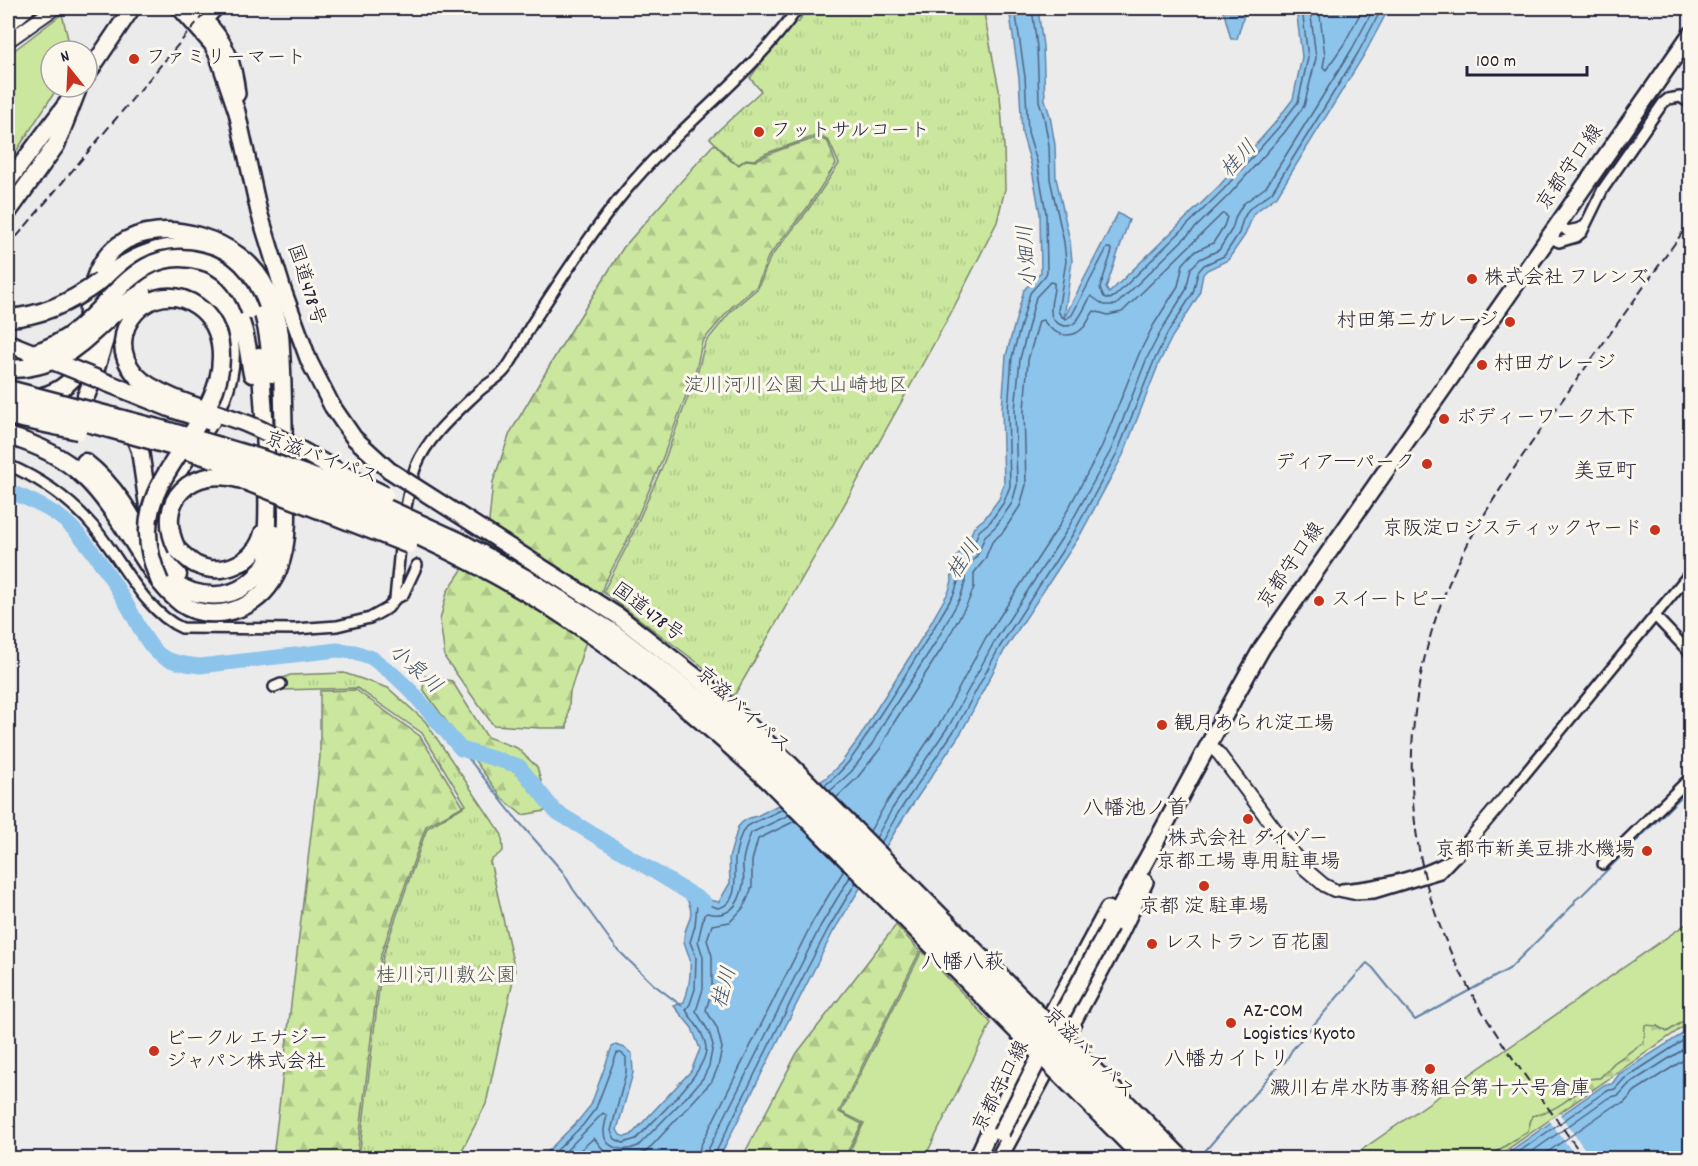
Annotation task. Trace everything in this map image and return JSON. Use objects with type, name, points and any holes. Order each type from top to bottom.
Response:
[{"type":"highway","points":[[8,23],[26,8]]},
{"type":"highway","points":[[8,212],[56,145],[74,99]]},
{"type":"highway","points":[[8,402],[51,394],[73,379],[84,359],[88,307],[97,273],[107,257],[121,244],[151,232],[184,231],[221,243],[244,259],[257,273],[268,291],[280,334],[285,538],[279,568],[265,592],[243,607],[224,612],[204,613],[186,606],[175,599],[160,582],[112,510],[86,477],[55,454],[8,436]]},
{"type":"highway","points":[[8,318],[23,317],[53,309],[80,295],[125,264],[147,253],[172,247],[200,249],[221,257],[243,274],[255,292],[265,440],[268,508],[261,539],[256,549],[249,557],[230,568],[219,570],[196,565],[169,552],[151,526],[140,450],[132,429],[125,419],[109,407],[73,402],[8,402]]},
{"type":"highway","points":[[10,356],[42,350],[68,337],[137,272],[158,261],[194,259],[206,262],[224,272],[242,291],[256,311],[271,364],[283,434]]},
{"type":"highway","points":[[13,426],[48,424],[68,417],[74,412],[86,396],[111,325],[125,298],[141,284],[160,275],[181,273],[192,274],[213,283],[222,290],[240,319],[265,440]]},
{"type":"highway","points":[[8,310],[23,311],[52,305],[100,281]]},
{"type":"highway","points":[[10,356],[36,366],[59,357],[80,345],[135,297],[154,288],[179,286],[202,295],[213,303],[225,321],[231,349],[229,380],[217,409],[170,482],[162,499],[157,525],[169,552]]},
{"type":"highway","points":[[160,582],[150,552],[148,528],[152,505],[165,475],[199,423],[204,413],[210,403],[220,372],[221,353],[213,324],[193,303],[175,297],[166,297],[147,303],[132,315],[124,333],[123,343],[128,363],[140,380],[163,393],[200,407],[210,410],[240,421],[249,425],[346,476]]},
{"type":"highway","points":[[10,356],[264,441],[346,476],[423,513],[499,555],[580,607],[614,633]]},
{"type":"highway","points":[[13,426],[63,448],[104,478],[123,501],[165,575],[186,590],[201,594],[223,595],[236,591],[253,580],[268,561],[273,547],[277,525],[277,499],[275,410],[271,364]]},
{"type":"highway","points":[[8,402],[192,447]]},
{"type":"highway","name":"京滋バイパス","points":[[192,447],[373,517],[452,554],[553,609],[643,672],[688,707],[780,793],[1143,1158]]},
{"type":"highway","name":"京滋バイパス","points":[[192,447],[294,470],[336,485],[423,523],[514,571],[614,633],[697,697],[781,775],[1162,1158]]},
{"type":"highway","points":[[169,552],[170,517],[173,504],[180,493],[190,483],[204,477],[231,476],[446,560],[553,609]]},
{"type":"main road","points":[[99,57],[132,8]]},
{"type":"main road","name":"国道478号","points":[[180,8],[212,44],[237,112],[259,212],[283,290],[309,361],[332,406],[354,438],[389,470],[618,616],[705,684],[790,764],[1182,1158]]},
{"type":"main road","name":"国道478号","points":[[190,8],[219,36],[229,54],[235,71],[237,112]]},
{"type":"main road","name":"京都守口線","points":[[989,1158],[1054,1029],[1178,802],[1206,746],[1262,648],[1558,233],[1690,35]]},
{"type":"main road","points":[[8,182],[70,99]]},
{"type":"main road","points":[[999,1158],[1003,1128],[1092,933],[1191,761],[1206,746]]},
{"type":"main road","points":[[976,1158],[1003,1128],[1115,944],[1194,786],[1203,765],[1206,746]]},
{"type":"street","points":[[8,41],[55,8]]},
{"type":"street","points":[[206,22],[219,8]]},
{"type":"street","points":[[395,599],[399,549],[409,494],[416,466],[429,443],[479,391],[505,372],[534,321],[572,264],[627,189],[655,157],[775,39],[798,8]]},
{"type":"street","points":[[1558,233],[1577,230],[1585,225],[1603,189],[1663,103],[1668,99],[1680,97],[1690,103]]},
{"type":"street","points":[[8,465],[28,474],[63,496],[92,525],[148,602],[172,624],[182,628],[284,629],[337,626],[370,618],[388,608],[395,599],[404,595],[417,565]]},
{"type":"street","points":[[1206,746],[1219,754],[1304,868],[1324,885],[1334,890],[1353,894],[1374,893],[1440,873],[1510,792],[1690,573]]},
{"type":"street","points":[[1655,616],[1690,653]]},
{"type":"street","points":[[1603,864],[1690,778]]},
{"type":"street","points":[[1092,933],[1115,944]]},
{"type":"green space","name":"淀川河川公園 大山崎地区","points":[[806,8],[983,8],[1000,95],[1005,189],[997,222],[952,311],[734,696],[702,666],[603,592],[628,544],[662,467],[699,367],[705,343],[732,310],[758,288],[770,258],[808,210],[839,164],[829,141],[818,135],[754,160],[746,159],[739,164],[732,161],[710,138],[761,91],[750,78],[790,23],[799,22]]},
{"type":"green space","points":[[62,14],[68,39],[39,39],[39,99],[50,99],[8,164],[8,55]]},
{"type":"green space","points":[[818,137],[828,142],[836,164],[807,208],[768,257],[757,286],[730,309],[702,342],[697,366],[660,465],[626,543],[604,584],[570,692],[567,728],[493,725],[445,658],[440,620],[447,592],[488,531],[493,482],[510,433],[623,248],[712,146],[715,144],[731,161],[739,165],[746,160],[755,161]]},
{"type":"green space","name":"桂川河川敷公園","points":[[344,673],[388,688],[425,721],[502,835],[503,851],[490,861],[515,971],[486,1104],[458,1158],[359,1158],[383,955],[427,828],[466,805],[422,733],[357,688],[281,690],[274,682],[290,675]]},
{"type":"green space","points":[[425,676],[452,681],[487,737],[517,748],[537,767],[545,795],[545,811],[522,815],[502,798],[423,689]]},
{"type":"green space","points":[[356,690],[420,736],[463,806],[426,826],[381,954],[357,1158],[273,1158],[320,757],[320,691]]},
{"type":"green space","points":[[1689,922],[1690,1017],[1667,1032],[1657,1026],[1644,1042],[1614,1063],[1600,1078],[1588,1079],[1563,1103],[1532,1116],[1528,1131],[1487,1158],[1350,1158]]},
{"type":"green space","points":[[896,925],[920,951],[839,1112],[862,1124],[844,1158],[742,1158],[797,1053]]},
{"type":"green space","points":[[922,951],[991,1023],[925,1157],[846,1158],[864,1123],[841,1112]]},
{"type":"green space","points":[[1690,1017],[1690,1022],[1495,1158],[1487,1158],[1528,1131],[1532,1116],[1563,1103],[1588,1079],[1600,1078],[1614,1063],[1644,1042],[1645,1025],[1657,1026],[1667,1032]]},
{"type":"water","name":"桂川","points":[[1009,8],[1038,9],[1043,46],[1045,100],[1055,145],[1056,178],[1070,241],[1072,261],[1064,318],[1118,213],[1129,220],[1106,288],[1109,293],[1219,186],[1293,99],[1302,57],[1296,8],[1389,8],[1364,55],[1277,196],[1254,213],[1245,235],[1228,260],[1203,274],[1199,295],[1172,337],[1159,363],[1123,455],[1079,537],[1004,651],[962,731],[904,817],[833,932],[719,1158],[541,1158],[591,1105],[612,1047],[616,1045],[625,1048],[632,1054],[633,1073],[617,1130],[625,1137],[631,1135],[691,1071],[700,1049],[692,1028],[674,1006],[684,1002],[690,976],[690,960],[684,935],[691,910],[685,896],[690,889],[709,900],[719,902],[730,883],[729,858],[738,827],[746,820],[813,787],[841,763],[860,737],[949,591],[952,581],[951,568],[959,553],[966,547],[974,527],[985,518],[999,499],[1004,484],[1002,409],[1006,356],[1024,290],[1041,272],[1040,214],[1031,164],[1022,133],[1019,78]]},
{"type":"water","points":[[1220,8],[1246,8],[1237,39],[1231,39],[1224,13]]},
{"type":"water","points":[[1690,1029],[1690,1158],[1500,1158],[1604,1085],[1612,1084],[1619,1074]]},
{"type":"pier","points":[[1559,1113],[1591,1158],[1577,1158],[1549,1120]]},
{"type":"waterway","name":"小泉川","points":[[8,491],[51,511],[77,533],[105,569],[150,644],[164,658],[200,666],[337,650],[355,652],[372,658],[411,691],[461,749],[519,766],[555,811],[704,902]]},
{"type":"waterway","points":[[461,749],[513,815],[563,872],[616,948],[653,984],[682,1006]]},
{"type":"waterway","points":[[1199,1158],[1280,1064],[1285,1062],[1292,1050],[1367,963],[1415,1020],[1509,969],[1574,904],[1575,900],[1690,788]]},
{"type":"railway","points":[[8,247],[209,8]]},
{"type":"railway","points":[[1584,1158],[1480,1007],[1451,953],[1433,906],[1420,857],[1413,807],[1412,756],[1416,706],[1425,656],[1439,608],[1471,537],[1529,447],[1690,222]]},
{"type":"place","name":"ファミリーマート","points":[[134,59]]},
{"type":"place","name":"フットサルコート","points":[[759,132]]},
{"type":"place","name":"株式会社 フレンズ","points":[[1472,279]]},
{"type":"place","name":"村田第二ガレージ","points":[[1510,322]]},
{"type":"place","name":"村田ガレージ","points":[[1482,365]]},
{"type":"place","name":"ボディーワーク木下","points":[[1444,419]]},
{"type":"place","name":"ディア―パーク","points":[[1427,464]]},
{"type":"place","name":"京阪淀ロジスティックヤード","points":[[1655,530]]},
{"type":"place","name":"スイートピー","points":[[1319,601]]},
{"type":"place","name":"観月あられ淀工場","points":[[1162,725]]},
{"type":"place","name":"株式会社 ダイゾー 京都工場 専用駐車場","points":[[1248,819]]},
{"type":"place","name":"京都市新美豆排水機場","points":[[1647,851]]},
{"type":"place","name":"京都 淀 駐車場","points":[[1204,886]]},
{"type":"place","name":"レストラン 百花園","points":[[1152,944]]},
{"type":"place","name":"AZ-COM Logistics Kyoto","points":[[1231,1023]]},
{"type":"place","name":"ビークル エナジー ジャパン株式会社","points":[[154,1051]]},
{"type":"place","name":"澱川右岸水防事務組合第十六号倉庫","points":[[1430,1069]]},
{"type":"district","name":"美豆町","points":[[1605,473]]},
{"type":"district","name":"八幡池ノ首","points":[[1135,810]]},
{"type":"district","name":"八幡八萩","points":[[963,964]]},
{"type":"district","name":"八幡カイトリ","points":[[1227,1061]]},
{"type":"water label","name":"小畑川","points":[[1029,256]]}]
